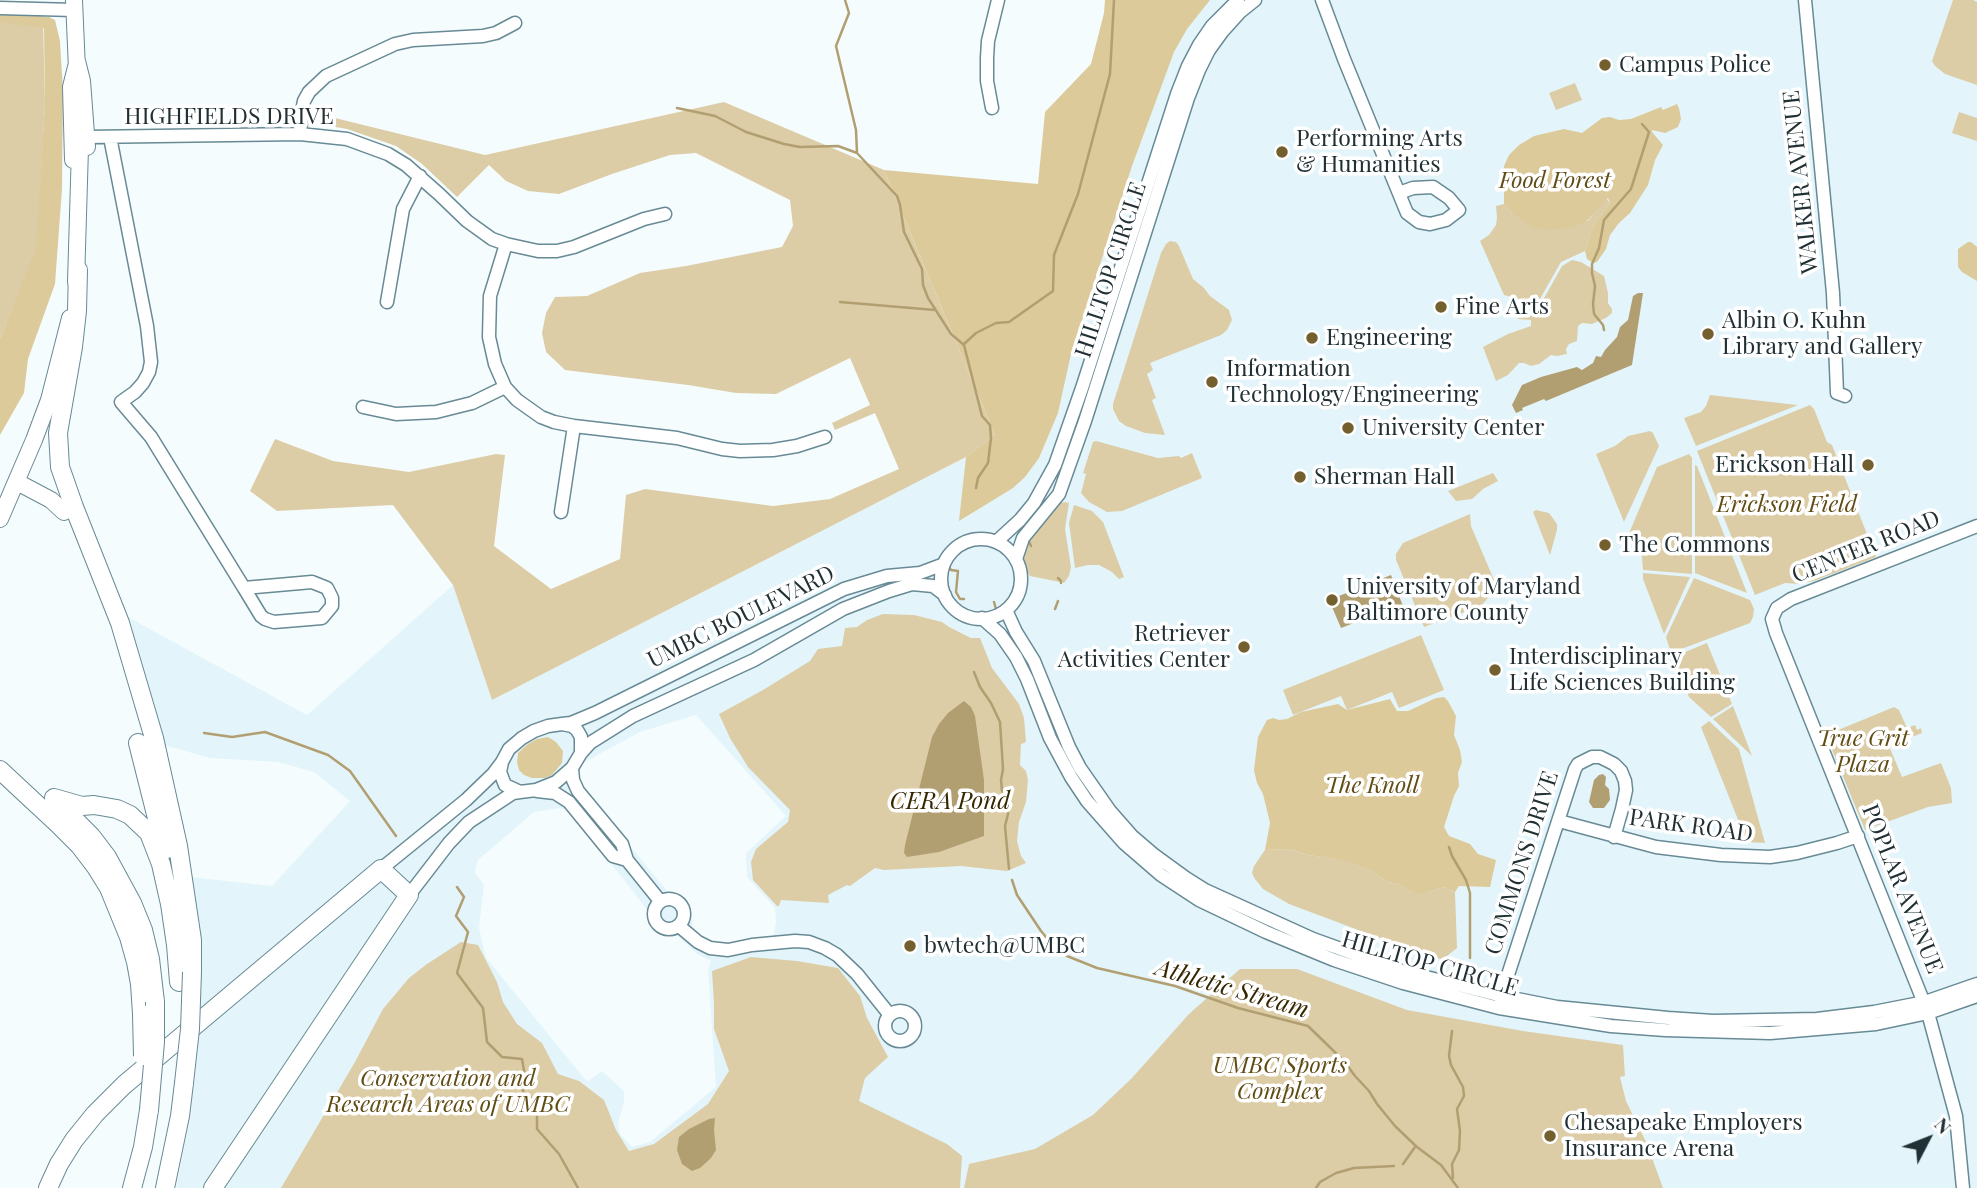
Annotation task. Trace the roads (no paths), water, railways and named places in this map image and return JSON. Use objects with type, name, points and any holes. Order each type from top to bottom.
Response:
[{"type":"highway","points":[[78,270],[73,347],[60,416],[60,467],[120,623],[167,790],[192,940],[186,977]]},
{"type":"highway","points":[[64,512],[97,566]]},
{"type":"highway","points":[[138,743],[177,901],[184,943],[190,1029],[180,1116],[165,1188]]},
{"type":"highway","points":[[0,770],[80,846],[110,888],[136,962],[148,1008]]},
{"type":"highway","points":[[0,785],[13,791],[58,824]]},
{"type":"highway","points":[[132,1188],[143,1147],[143,1047],[150,959],[132,902],[107,857],[91,836],[54,798],[82,806],[117,809],[130,815],[149,834],[161,864],[176,945],[186,977]]},
{"type":"highway","points":[[48,1188],[58,1164],[74,1140],[124,1085],[381,869],[409,895],[213,1188]]},
{"type":"highway","points":[[124,1188],[144,1114]]},
{"type":"main road","points":[[0,519],[34,440],[54,381],[78,270],[85,253],[87,137],[82,81],[77,61],[74,5]]},
{"type":"main road","points":[[77,61],[71,87],[74,258],[78,270]]},
{"type":"main road","points":[[17,482],[51,500],[64,512]]},
{"type":"street","points":[[992,108],[986,58],[998,0]]},
{"type":"street","name":"HILLTOP CIRCLE","points":[[996,542],[1034,503],[1055,465],[1181,85],[1199,45],[1212,26],[1238,0]]},
{"type":"street","name":"HILLTOP CIRCLE","points":[[1016,559],[1023,538],[1059,494],[1199,71],[1222,32],[1255,0]]},
{"type":"street","points":[[1322,0],[1399,193]]},
{"type":"street","name":"WALKER AVENUE","points":[[1805,0],[1834,305],[1837,393],[1845,396]]},
{"type":"street","points":[[0,8],[74,5]]},
{"type":"street","points":[[300,134],[304,101],[309,92],[326,76],[395,44],[413,40],[484,36],[515,23]]},
{"type":"street","name":"HIGHFIELDS DRIVE","points":[[87,137],[300,134],[347,139],[388,154],[420,176],[479,231],[506,244],[538,251],[557,250],[592,240],[644,219],[665,214]]},
{"type":"street","points":[[110,137],[147,326],[151,362],[143,383],[121,402],[150,437],[261,616],[274,622],[322,618],[332,606],[332,598],[327,588],[319,583],[244,588]]},
{"type":"street","points":[[387,302],[403,209],[420,176]]},
{"type":"street","points":[[506,244],[490,296],[489,337],[495,364],[505,387],[541,417],[573,426],[677,438],[722,449],[774,450],[825,437]]},
{"type":"street","points":[[363,407],[396,414],[436,412],[472,403],[505,387]]},
{"type":"street","points":[[561,512],[573,426]]},
{"type":"street","name":"CENTER ROAD","points":[[1774,613],[1791,599],[1977,526]]},
{"type":"street","points":[[983,539],[996,542],[1016,559],[1021,583],[1016,598],[1006,610],[995,616],[972,617],[960,612],[949,602],[942,583],[944,564],[949,554],[958,546],[983,539]]},
{"type":"street","name":"UMBC BOULEVARD","points":[[562,724],[595,713],[844,589],[887,576],[920,573],[944,564]]},
{"type":"street","name":"UMBC BOULEVARD","points":[[581,752],[590,743],[633,716],[754,660],[861,601],[912,584],[933,586],[945,595]]},
{"type":"street","name":"HILLTOP CIRCLE","points":[[1006,610],[1034,661],[1080,768],[1110,811],[1153,854],[1205,890],[1313,939],[1501,1002]]},
{"type":"street","name":"POPLAR AVENUE","points":[[1774,613],[1772,619],[1776,633],[1926,1007],[1956,1116],[1963,1188]]},
{"type":"street","name":"HILLTOP CIRCLE","points":[[982,618],[1000,634],[1016,657],[1027,678],[1049,738],[1071,777],[1124,843],[1179,888],[1229,915],[1310,950],[1403,983],[1501,1002],[1713,1021],[1817,1019],[1926,1007],[1977,996]]},
{"type":"street","points":[[381,869],[466,800],[493,774],[509,750],[522,738],[548,726],[562,724],[577,730],[581,737],[581,752],[572,768],[556,782],[536,790],[513,793],[469,822],[449,843],[409,895]]},
{"type":"street","name":"COMMONS DRIVE","points":[[1501,1002],[1575,769],[1583,760],[1592,757],[1607,759],[1621,771],[1625,781],[1624,800],[1614,837]]},
{"type":"street","points":[[502,762],[502,781],[520,792]]},
{"type":"street","points":[[572,768],[578,791],[622,844],[627,860],[660,901]]},
{"type":"street","points":[[536,790],[555,793],[569,802],[612,856],[627,860]]},
{"type":"street","name":"PARK ROAD","points":[[1559,821],[1656,847],[1770,857],[1810,850],[1858,836]]},
{"type":"street","points":[[670,899],[679,903],[684,912],[682,922],[678,926],[664,929],[656,923],[653,914],[660,901],[670,899]]},
{"type":"street","points":[[678,926],[698,943],[710,948],[729,950],[795,941],[809,942],[825,948],[857,974],[890,1014]]},
{"type":"street","name":"HILLTOP CIRCLE","points":[[1926,1007],[1977,984]]},
{"type":"water","points":[[1643,293],[1632,365],[1546,401],[1544,399],[1522,408],[1523,410],[1516,413],[1512,405],[1522,385],[1577,367],[1582,370],[1593,363],[1596,356],[1601,357],[1617,337],[1620,327],[1628,320],[1633,296]]},
{"type":"water","points":[[1391,575],[1403,606],[1341,628],[1329,600]]},
{"type":"water","name":"CERA Pond","points":[[964,701],[975,716],[984,780],[984,836],[939,852],[907,857],[904,853],[905,845],[932,737],[948,713]]},
{"type":"water","points":[[1603,774],[1606,777],[1605,785],[1609,789],[1610,800],[1604,808],[1593,808],[1589,802],[1594,780]]},
{"type":"water","points":[[715,1118],[716,1150],[700,1168],[692,1171],[682,1164],[677,1150],[679,1137],[689,1129]]},
{"type":"waterway","points":[[845,0],[849,13],[836,46],[856,130],[857,153],[897,196],[904,232],[922,269],[923,285],[928,298],[951,334],[964,345],[982,416],[990,425],[988,463],[978,478],[976,488]]},
{"type":"waterway","points":[[964,344],[976,333],[996,323],[1009,322],[1053,291],[1054,255],[1078,194],[1110,74],[1114,0]]},
{"type":"waterway","points":[[677,108],[715,116],[746,132],[784,144],[800,147],[838,146],[857,153]]},
{"type":"waterway","points":[[1604,330],[1594,314],[1595,286],[1592,264],[1599,248],[1604,220],[1631,189],[1649,132],[1642,124]]},
{"type":"waterway","points":[[840,302],[935,310]]},
{"type":"waterway","points":[[1028,539],[1031,546]]},
{"type":"waterway","points":[[949,567],[958,571],[956,592],[960,599],[964,599]]},
{"type":"waterway","points":[[1058,578],[1061,583]]},
{"type":"waterway","points":[[1055,609],[1058,601]]},
{"type":"waterway","points":[[994,602],[996,609]]},
{"type":"waterway","points":[[974,672],[1000,722],[1003,769],[1001,780],[1007,802],[1005,826],[1009,869]]},
{"type":"waterway","points":[[204,733],[232,737],[265,732],[328,755],[350,771],[396,836]]},
{"type":"waterway","points":[[1449,847],[1470,893],[1470,958]]},
{"type":"waterway","name":"Athletic Stream","points":[[1012,880],[1017,895],[1041,931],[1055,948],[1067,956],[1097,968],[1175,986],[1238,1008],[1308,1026],[1344,1061],[1395,1126],[1441,1165],[1458,1188]]},
{"type":"waterway","points":[[457,887],[464,897],[456,916],[468,932],[457,973],[483,1008],[487,1042],[502,1057],[522,1059],[525,1076],[523,1092],[537,1102],[537,1129],[559,1154],[578,1188]]},
{"type":"waterway","points":[[1452,1031],[1449,1056],[1463,1087],[1464,1096],[1457,1109],[1459,1150],[1452,1164],[1453,1178]]},
{"type":"waterway","points":[[1403,1164],[1415,1147]]},
{"type":"waterway","points":[[1316,1188],[1320,1182],[1336,1173],[1354,1168],[1394,1166]]},
{"type":"place","name":"Campus Police","points":[[1605,65]]},
{"type":"place","name":"Performing Arts & Humanities","points":[[1282,152]]},
{"type":"place","name":"Fine Arts","points":[[1441,307]]},
{"type":"place","name":"Albin O. Kuhn Library and Gallery","points":[[1708,334]]},
{"type":"place","name":"Engineering","points":[[1312,338]]},
{"type":"place","name":"Information Technology/Engineering","points":[[1212,382]]},
{"type":"place","name":"University Center","points":[[1348,428]]},
{"type":"place","name":"Erickson Hall","points":[[1868,465]]},
{"type":"place","name":"Sherman Hall","points":[[1300,477]]},
{"type":"place","name":"The Commons","points":[[1605,545]]},
{"type":"place","name":"University of Maryland Baltimore County","points":[[1332,600]]},
{"type":"place","name":"Retriever Activities Center","points":[[1244,647]]},
{"type":"place","name":"Interdisciplinary Life Sciences Building","points":[[1495,670]]},
{"type":"place","name":"bwtech@UMBC","points":[[910,946]]},
{"type":"place","name":"Chesapeake Employers Insurance Arena","points":[[1550,1136]]},
{"type":"park label","name":"Food Forest","points":[[1555,181]]},
{"type":"park label","name":"Erickson Field","points":[[1787,505]]},
{"type":"park label","name":"True Grit Plaza","points":[[1863,752]]},
{"type":"park label","name":"The Knoll","points":[[1372,786]]},
{"type":"park label","name":"UMBC Sports Complex","points":[[1280,1079]]},
{"type":"park label","name":"Conservation and Research Areas of UMBC","points":[[448,1092]]}]
